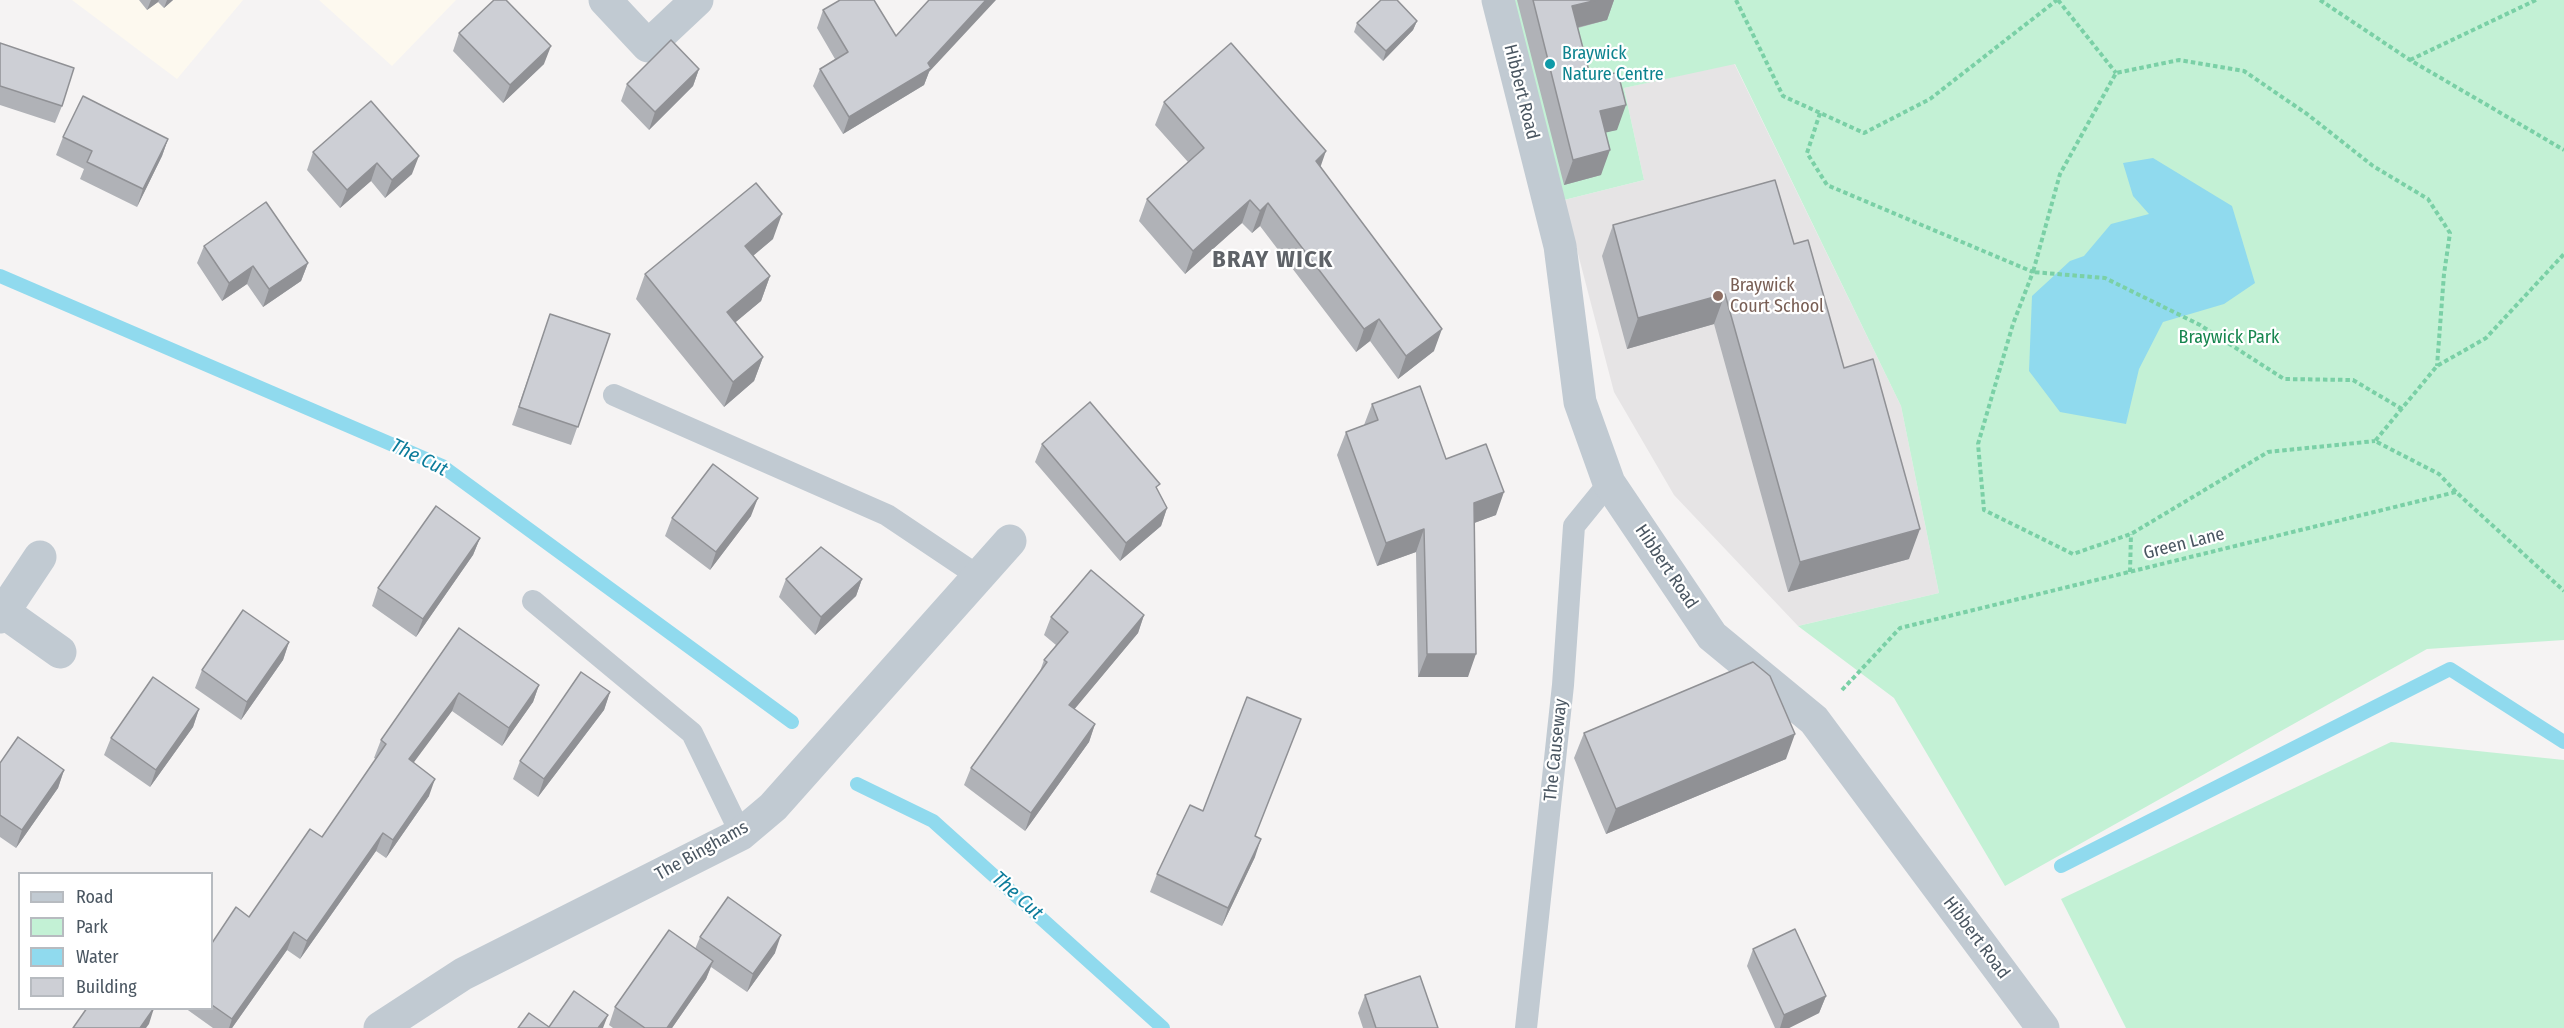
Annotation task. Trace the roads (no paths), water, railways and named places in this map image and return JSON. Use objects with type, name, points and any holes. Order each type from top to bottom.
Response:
[{"type":"street","points":[[605,0],[648,46],[696,0]]},
{"type":"street","name":"Hibbert Road","points":[[1498,0],[1560,246],[1580,402],[1609,483],[1712,636],[1814,720],[2043,1028]]},
{"type":"street","name":"The Binghams","points":[[380,1028],[463,974],[741,834],[773,807],[1010,541]]},
{"type":"street","points":[[40,557],[3,615],[60,652]]},
{"type":"lane","points":[[614,394],[887,515],[978,576]]},
{"type":"lane","name":"The Causeway","points":[[1526,1028],[1563,685],[1574,526],[1609,483]]},
{"type":"lane","points":[[533,601],[692,733],[741,834]]},
{"type":"water","points":[[2153,158],[2232,206],[2255,283],[2224,304],[2163,322],[2139,369],[2126,424],[2060,412],[2029,371],[2032,296],[2070,261],[2084,256],[2111,224],[2149,214],[2133,196],[2123,163]]},
{"type":"waterway","name":"The Cut","points":[[0,276],[442,466],[792,722]]},
{"type":"waterway","points":[[2061,866],[2450,669],[2564,742]]},
{"type":"waterway","name":"The Cut","points":[[857,784],[933,821],[1163,1028]]},
{"type":"place","name":"Braywick Nature Centre","points":[[1550,64]]},
{"type":"place","name":"Braywick Court School","points":[[1718,296]]},
{"type":"district","name":"BRAY WICK","points":[[1273,260]]},
{"type":"park label","name":"Braywick Park","points":[[2229,338]]}]
